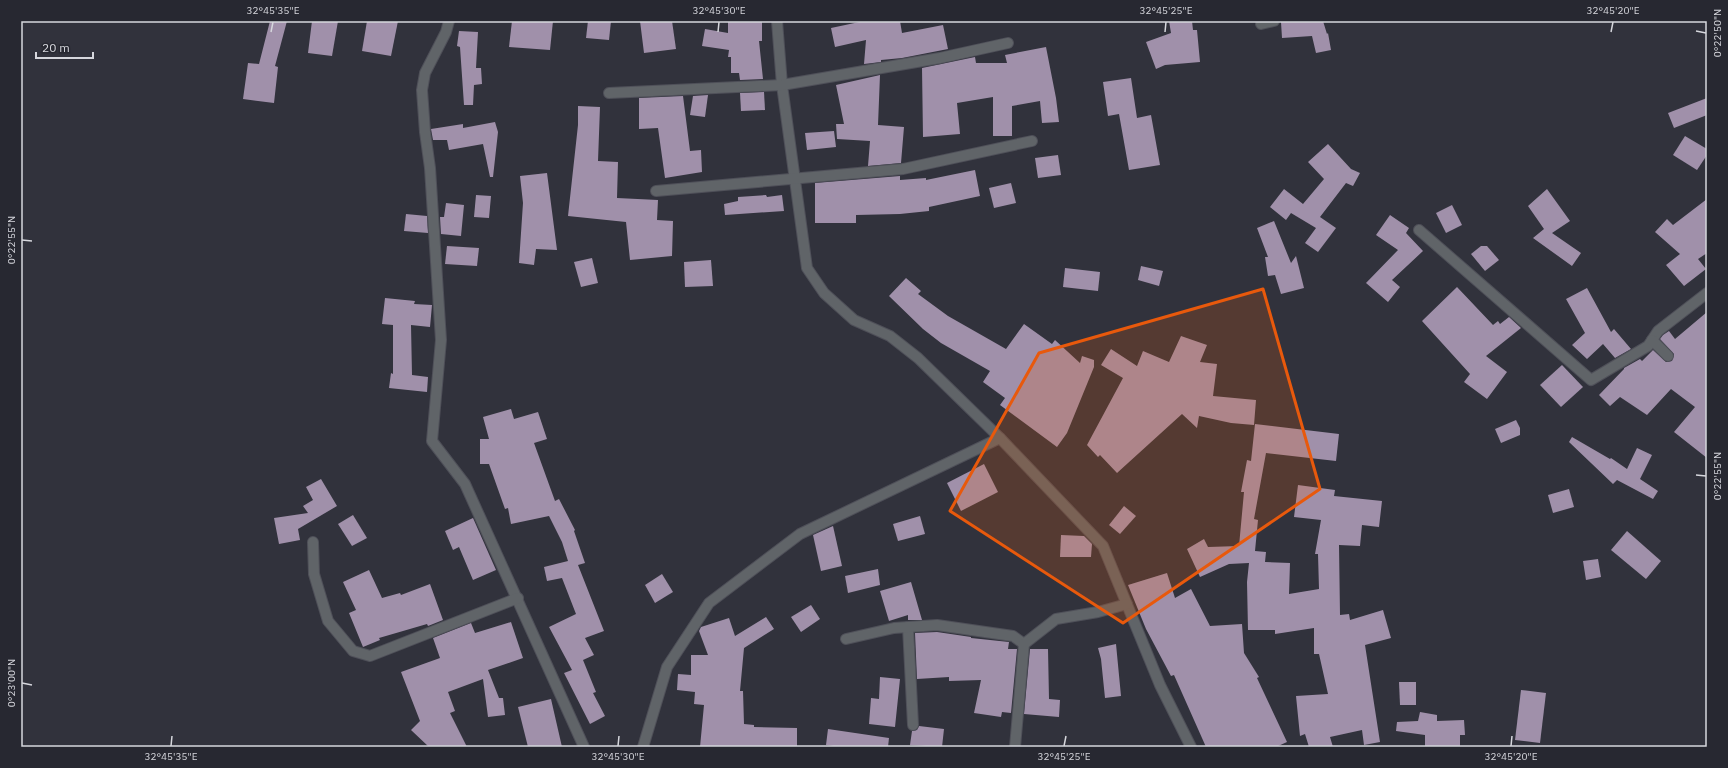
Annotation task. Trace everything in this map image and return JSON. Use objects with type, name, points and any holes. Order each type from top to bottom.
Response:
[{"type":"street","points":[[449,21],[446,32],[425,73],[422,90],[425,132],[430,168],[441,340],[432,441],[465,484],[518,598],[584,747]]},
{"type":"street","points":[[777,21],[782,85],[807,268],[824,293],[854,320],[890,336],[918,358],[1000,438],[1103,546],[1160,685],[1191,747]]},
{"type":"street","points":[[1261,24],[1274,21]]},
{"type":"street","points":[[609,93],[782,85],[940,58],[1008,43]]},
{"type":"street","points":[[656,191],[903,169],[1032,141]]},
{"type":"street","points":[[1419,230],[1591,380],[1648,346],[1658,331],[1707,293]]},
{"type":"street","points":[[1652,340],[1668,356]]},
{"type":"street","points":[[643,747],[667,667],[709,603],[800,534],[1000,438]]},
{"type":"street","points":[[313,542],[314,574],[328,621],[353,651],[370,656],[518,598]]},
{"type":"street","points":[[1015,747],[1024,644],[1056,619],[1098,612],[1127,604]]},
{"type":"street","points":[[846,639],[894,628],[936,625],[1013,636],[1024,644]]},
{"type":"street","points":[[908,627],[913,725]]},
{"type":"highlighted area","points":[[1263,289],[1320,489],[1123,623],[950,511],[1039,353]]},
{"type":"building","points":[[270,21],[287,21],[275,66],[278,67],[274,103],[243,99],[248,63],[259,64]]},
{"type":"building","points":[[312,21],[338,21],[332,56],[308,53]]},
{"type":"building","points":[[367,21],[398,21],[391,56],[362,51]]},
{"type":"building","points":[[512,21],[553,21],[550,50],[509,47]]},
{"type":"building","points":[[588,21],[611,21],[609,40],[586,38]]},
{"type":"building","points":[[640,21],[672,21],[676,49],[644,53]]},
{"type":"building","points":[[728,21],[762,21],[762,41],[759,41],[763,79],[740,80],[739,73],[731,73],[731,57],[728,57],[729,50],[702,46],[705,29],[728,33]]},
{"type":"building","points":[[864,21],[900,21],[902,33],[943,25],[948,49],[864,64],[866,40],[835,47],[831,28]]},
{"type":"building","points":[[1169,21],[1192,21],[1193,30],[1197,30],[1200,62],[1165,65],[1156,69],[1146,42],[1171,33]]},
{"type":"building","points":[[1323,21],[1327,34],[1328,33],[1331,50],[1316,53],[1312,36],[1282,38],[1281,22]]},
{"type":"building","points":[[459,31],[478,32],[476,68],[481,68],[482,84],[474,85],[473,105],[464,105],[460,47],[457,46]]},
{"type":"building","points":[[1046,47],[1059,122],[1042,123],[1040,101],[1012,106],[1012,136],[993,136],[993,97],[957,103],[960,134],[923,137],[922,68],[975,57],[976,63],[1007,63],[1005,55]]},
{"type":"building","points":[[880,75],[878,125],[904,127],[901,163],[868,166],[870,141],[837,139],[836,124],[844,124],[836,85]]},
{"type":"building","points":[[1131,78],[1137,118],[1151,115],[1160,165],[1129,170],[1119,114],[1108,116],[1103,82]]},
{"type":"building","points":[[764,92],[765,110],[741,111],[740,93]]},
{"type":"building","points":[[708,95],[705,117],[690,115],[693,96]]},
{"type":"building","points":[[683,96],[690,151],[701,150],[702,172],[665,178],[658,128],[639,129],[639,98]]},
{"type":"building","points":[[1707,98],[1707,115],[1674,128],[1668,113]]},
{"type":"building","points":[[578,106],[600,107],[598,161],[618,162],[617,198],[658,200],[657,220],[673,221],[672,256],[630,260],[626,222],[568,216],[578,125]]},
{"type":"building","points":[[495,122],[498,132],[493,177],[490,177],[483,144],[449,150],[447,140],[433,140],[431,129],[463,124],[463,128]]},
{"type":"building","points":[[834,131],[836,147],[807,150],[805,133]]},
{"type":"building","points":[[1685,136],[1707,149],[1707,155],[1697,170],[1673,155]]},
{"type":"building","points":[[1328,144],[1351,169],[1360,173],[1353,186],[1346,183],[1320,217],[1336,228],[1318,252],[1305,243],[1316,228],[1291,213],[1286,220],[1270,207],[1284,189],[1303,204],[1324,179],[1308,162]]},
{"type":"building","points":[[1058,155],[1061,175],[1038,178],[1035,158]]},
{"type":"building","points":[[975,170],[980,196],[929,207],[929,211],[900,214],[856,215],[856,223],[815,223],[815,183],[900,176],[900,180],[926,178],[926,180]]},
{"type":"building","points":[[547,173],[557,250],[536,249],[534,265],[519,263],[523,203],[520,176]]},
{"type":"building","points":[[1011,183],[1016,203],[994,208],[989,188]]},
{"type":"building","points":[[1547,189],[1570,221],[1552,233],[1581,253],[1572,266],[1533,238],[1544,229],[1528,206]]},
{"type":"building","points":[[476,195],[491,196],[489,218],[474,217]]},
{"type":"building","points":[[766,195],[767,197],[782,195],[784,211],[725,215],[724,204],[738,201],[738,197]]},
{"type":"building","points":[[1707,199],[1707,253],[1698,259],[1706,269],[1684,286],[1666,265],[1680,254],[1655,232],[1667,219],[1673,225]]},
{"type":"building","points":[[446,203],[464,205],[461,236],[441,234],[440,217],[444,217]]},
{"type":"building","points":[[1452,205],[1462,225],[1446,233],[1436,213]]},
{"type":"building","points":[[406,214],[427,216],[428,233],[404,231]]},
{"type":"building","points":[[1390,215],[1409,228],[1406,233],[1423,251],[1392,280],[1400,287],[1388,302],[1366,283],[1398,250],[1376,235]]},
{"type":"building","points":[[1274,221],[1291,263],[1296,256],[1304,288],[1281,294],[1275,275],[1268,276],[1265,257],[1268,257],[1257,228]]},
{"type":"building","points":[[447,246],[479,248],[477,266],[445,264]]},
{"type":"building","points":[[1481,246],[1487,246],[1499,260],[1485,271],[1471,254]]},
{"type":"building","points":[[592,258],[598,283],[581,287],[574,262]]},
{"type":"building","points":[[711,260],[713,286],[685,287],[684,262]]},
{"type":"building","points":[[1141,266],[1163,271],[1159,286],[1138,280]]},
{"type":"building","points":[[1065,268],[1100,272],[1098,291],[1063,287]]},
{"type":"building","points":[[906,278],[921,291],[918,294],[948,316],[1006,349],[1024,324],[1052,344],[1055,340],[1080,363],[1082,356],[1094,360],[1094,367],[1067,433],[1057,447],[1000,405],[1005,398],[983,382],[990,371],[941,343],[923,329],[889,296]]},
{"type":"building","points":[[1457,287],[1493,325],[1498,321],[1500,324],[1509,317],[1521,328],[1486,356],[1507,372],[1487,399],[1464,382],[1470,374],[1422,321]]},
{"type":"building","points":[[1587,288],[1611,332],[1614,329],[1631,349],[1615,358],[1603,344],[1587,359],[1572,345],[1585,333],[1566,299]]},
{"type":"building","points":[[385,298],[415,301],[414,304],[432,305],[430,327],[411,325],[412,375],[428,377],[427,392],[389,388],[391,373],[393,374],[393,325],[382,324]]},
{"type":"building","points":[[1707,312],[1707,458],[1674,432],[1695,407],[1671,389],[1647,415],[1620,397],[1610,406],[1599,395],[1624,368],[1640,359],[1642,361],[1653,350],[1666,362],[1672,361],[1674,354],[1660,339],[1669,331],[1675,339]]},
{"type":"building","points":[[1181,336],[1207,345],[1200,362],[1217,364],[1213,396],[1256,400],[1254,425],[1231,423],[1199,416],[1197,428],[1182,414],[1117,473],[1100,455],[1098,457],[1087,445],[1123,378],[1101,365],[1111,349],[1137,366],[1143,351],[1169,362]]},
{"type":"building","points":[[1562,365],[1583,387],[1561,407],[1540,385]]},
{"type":"building","points":[[511,409],[514,419],[538,412],[547,439],[534,443],[555,501],[559,499],[575,530],[574,531],[585,563],[578,565],[604,631],[585,638],[594,655],[583,660],[596,692],[593,693],[605,716],[590,724],[564,673],[572,670],[549,627],[576,614],[562,578],[547,581],[544,567],[568,561],[562,542],[549,516],[511,524],[508,508],[505,509],[489,464],[480,464],[480,439],[489,439],[483,417]]},
{"type":"building","points":[[1516,420],[1520,428],[1520,435],[1501,443],[1495,429]]},
{"type":"building","points":[[1255,424],[1339,434],[1336,461],[1266,453],[1254,519],[1258,520],[1255,551],[1266,552],[1265,562],[1290,563],[1289,594],[1319,589],[1318,554],[1315,554],[1321,520],[1294,517],[1298,485],[1335,490],[1334,496],[1382,501],[1379,527],[1362,525],[1360,546],[1339,545],[1340,615],[1349,614],[1350,620],[1383,610],[1391,638],[1365,645],[1380,742],[1364,745],[1362,730],[1330,737],[1333,747],[1309,747],[1305,734],[1300,736],[1296,696],[1328,694],[1319,654],[1314,654],[1314,628],[1275,634],[1275,630],[1248,630],[1247,582],[1249,563],[1229,564],[1200,577],[1187,549],[1204,539],[1208,547],[1239,546],[1244,492],[1241,492],[1247,460],[1251,461]]},
{"type":"building","points":[[1572,437],[1610,459],[1611,458],[1627,469],[1637,448],[1652,455],[1640,479],[1658,491],[1653,499],[1617,480],[1613,484],[1569,442]]},
{"type":"building","points":[[984,464],[998,492],[961,511],[947,483]]},
{"type":"building","points":[[321,479],[337,506],[298,529],[300,540],[279,544],[274,518],[308,513],[303,506],[313,500],[306,487]]},
{"type":"building","points":[[1569,489],[1574,507],[1553,513],[1548,495]]},
{"type":"building","points":[[1124,506],[1136,516],[1120,534],[1109,525]]},
{"type":"building","points":[[353,515],[367,538],[352,546],[338,524]]},
{"type":"building","points":[[920,516],[925,534],[898,541],[893,524]]},
{"type":"building","points":[[473,518],[496,570],[473,580],[459,547],[453,550],[445,531]]},
{"type":"building","points":[[833,526],[842,566],[821,571],[813,535]]},
{"type":"building","points":[[1627,531],[1661,561],[1646,579],[1611,550]]},
{"type":"building","points":[[1061,535],[1084,536],[1092,544],[1091,557],[1060,557]]},
{"type":"building","points":[[1598,559],[1601,577],[1586,580],[1583,561]]},
{"type":"building","points":[[878,569],[880,585],[848,593],[845,576]]},
{"type":"building","points":[[369,570],[382,598],[400,593],[401,595],[430,584],[443,620],[428,626],[427,624],[379,638],[380,640],[363,647],[349,613],[356,610],[343,582]]},
{"type":"building","points":[[1167,573],[1175,598],[1191,589],[1210,626],[1242,624],[1244,653],[1259,677],[1257,678],[1287,742],[1276,747],[1206,747],[1174,675],[1171,676],[1146,629],[1128,585]]},
{"type":"building","points":[[662,574],[673,592],[655,603],[645,585]]},
{"type":"building","points":[[911,582],[922,620],[908,620],[908,615],[889,621],[880,591]]},
{"type":"building","points":[[811,605],[820,619],[801,632],[791,617]]},
{"type":"building","points":[[766,617],[774,629],[744,648],[740,691],[743,691],[744,724],[754,725],[754,727],[797,728],[797,747],[700,747],[704,705],[694,704],[695,692],[677,690],[678,674],[691,675],[691,655],[708,655],[699,631],[701,627],[729,618],[735,636]]},
{"type":"building","points":[[511,622],[523,658],[488,670],[499,698],[503,698],[505,715],[488,717],[483,679],[448,692],[455,711],[450,713],[467,747],[429,747],[411,730],[420,721],[401,672],[440,658],[433,638],[471,623],[475,633]]},
{"type":"building","points":[[937,632],[971,638],[1009,642],[1008,649],[1017,649],[1011,713],[1002,712],[1001,717],[974,713],[981,680],[949,681],[949,677],[917,679],[915,633]]},
{"type":"building","points":[[1116,644],[1121,696],[1105,698],[1101,659],[1098,648]]},
{"type":"building","points":[[1030,649],[1048,649],[1049,699],[1060,700],[1059,717],[1024,714]]},
{"type":"building","points":[[880,677],[900,679],[895,727],[869,724],[871,698],[879,699]]},
{"type":"building","points":[[1399,682],[1416,682],[1416,705],[1400,705]]},
{"type":"building","points":[[1521,690],[1546,693],[1540,743],[1515,740]]},
{"type":"building","points":[[551,699],[562,747],[528,747],[518,707]]},
{"type":"building","points":[[1420,712],[1437,715],[1437,721],[1464,720],[1465,735],[1460,735],[1460,747],[1425,747],[1425,735],[1396,731],[1397,722],[1418,721]]},
{"type":"building","points":[[919,726],[944,729],[942,747],[910,745],[912,731],[917,730]]},
{"type":"building","points":[[828,729],[889,738],[888,747],[841,747],[826,745]]}]
